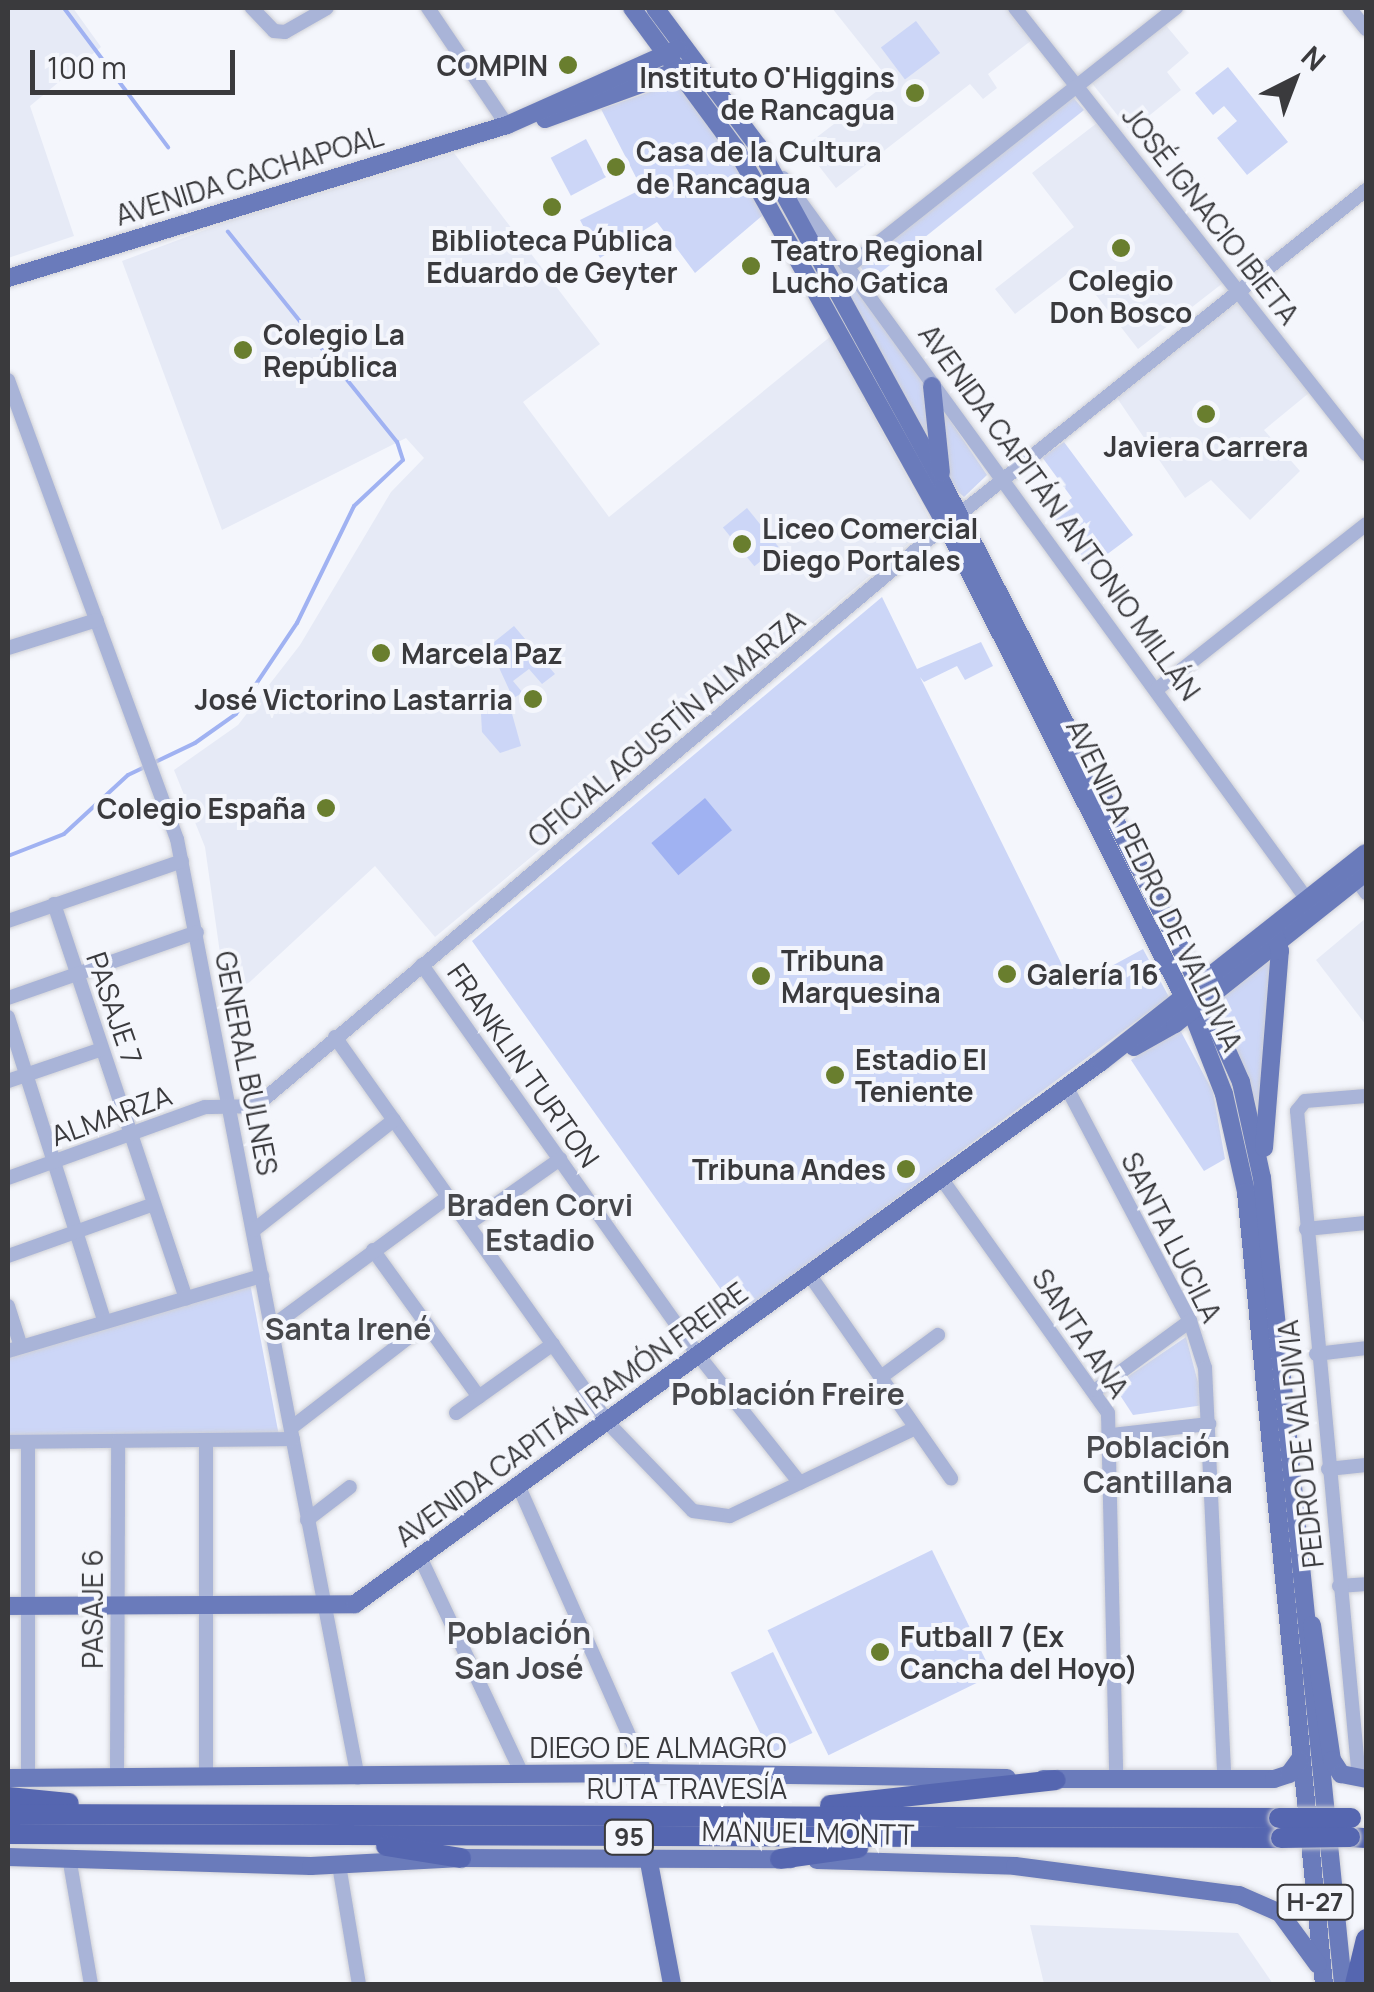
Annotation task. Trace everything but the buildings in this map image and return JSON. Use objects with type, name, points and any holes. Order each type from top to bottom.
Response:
[{"type":"highway","points":[[762,1815],[1056,1780]]},
{"type":"highway","points":[[8,1797],[130,1815]]},
{"type":"highway","name":"RUTA TRAVESÍA","points":[[8,1814],[762,1815],[1359,1828]]},
{"type":"highway","name":"RUTA TRAVESÍA","points":[[8,1834],[932,1838],[1280,1828]]},
{"type":"highway","points":[[325,1836],[461,1858]]},
{"type":"highway","points":[[780,1859],[932,1838]]},
{"type":"highway","points":[[1355,1984],[1366,1938]]},
{"type":"main road","points":[[632,8],[736,150],[952,520]]},
{"type":"main road","name":"AVENIDA CAPITÁN ANTONIO MILLÁN","points":[[655,8],[758,146],[942,484],[952,520]]},
{"type":"main road","name":"AVENIDA CACHAPOAL","points":[[673,62],[684,46]]},
{"type":"main road","name":"AVENIDA CACHAPOAL","points":[[8,278],[507,125],[519,128],[673,62],[698,63]]},
{"type":"main road","points":[[932,386],[942,484]]},
{"type":"main road","name":"AVENIDA PEDRO DE VALDIVIA","points":[[952,520],[1241,1082],[1262,1178],[1298,1574],[1315,1826]]},
{"type":"main road","name":"AVENIDA CAPITÁN RAMÓN FREIRE","points":[[8,1606],[326,1608],[355,1604],[1066,1086],[1195,998],[1312,906],[1366,853]]},
{"type":"main road","name":"AVENIDA CAPITÁN RAMÓN FREIRE","points":[[1312,906],[1363,882]]},
{"type":"main road","name":"AVENIDA PEDRO DE VALDIVIA","points":[[1262,1178],[1275,936]]},
{"type":"main road","name":"AVENIDA PEDRO DE VALDIVIA","points":[[1195,998],[1243,1167],[1299,1760],[1315,1826]]},
{"type":"main road","points":[[1298,1574],[1318,1651],[1329,1752],[1341,1774],[1363,1779]]},
{"type":"main road","name":"DIEGO DE ALMAGRO","points":[[8,1778],[646,1773],[1056,1780],[1280,1778],[1299,1760]]},
{"type":"main road","name":"H-27","points":[[1315,1826],[1330,1983]]},
{"type":"main road","name":"MANUEL MONTT","points":[[8,1857],[338,1866],[461,1858],[648,1857],[1014,1866],[1239,1894],[1290,1922],[1330,1983]]},
{"type":"main road","points":[[648,1857],[672,1984]]},
{"type":"street","points":[[252,8],[274,31],[294,30],[326,8]]},
{"type":"street","points":[[428,8],[507,125]]},
{"type":"street","name":"JOSÉ IGNACIO IBIETA","points":[[1015,8],[1366,454]]},
{"type":"street","points":[[849,266],[1176,8]]},
{"type":"street","points":[[1349,8],[1366,30]]},
{"type":"street","name":"AVENIDA CAPITÁN ANTONIO MILLÁN","points":[[758,146],[1312,906]]},
{"type":"street","name":"OFICIAL AGUSTÍN ALMARZA","points":[[232,1110],[256,1106],[952,520],[1366,190]]},
{"type":"street","name":"GENERAL BULNES","points":[[8,380],[152,763],[182,861],[358,1778]]},
{"type":"street","points":[[1156,690],[1366,524]]},
{"type":"street","points":[[8,648],[97,620]]},
{"type":"street","points":[[8,921],[182,861]]},
{"type":"street","name":"PASAJE 7","points":[[54,904],[186,1299]]},
{"type":"street","points":[[8,998],[197,932]]},
{"type":"street","name":"FRANKLIN TURTON","points":[[422,964],[699,1356],[800,1483]]},
{"type":"street","points":[[8,1017],[105,1322]]},
{"type":"street","points":[[335,1037],[608,1423],[684,1504],[708,1518],[738,1513],[915,1428]]},
{"type":"street","points":[[8,1081],[102,1049]]},
{"type":"street","name":"SANTA LUCILA","points":[[1066,1086],[1190,1321],[1205,1368],[1224,1777]]},
{"type":"street","name":"PEDRO DE VALDIVIA","points":[[1363,1779],[1359,1708],[1340,1586],[1316,1354],[1300,1104],[1366,1096]]},
{"type":"street","name":"ALMARZA","points":[[8,1178],[205,1107],[232,1110]]},
{"type":"street","points":[[254,1230],[394,1120]]},
{"type":"street","points":[[468,1224],[560,1160]]},
{"type":"street","name":"SANTA ANA","points":[[941,1178],[1096,1390],[1112,1434],[1116,1779]]},
{"type":"street","points":[[271,1327],[448,1196]]},
{"type":"street","points":[[8,1256],[154,1204]]},
{"type":"street","points":[[1306,1229],[1366,1223]]},
{"type":"street","points":[[373,1250],[479,1397]]},
{"type":"street","points":[[809,1274],[951,1478]]},
{"type":"street","points":[[8,1306],[14,1349],[262,1276]]},
{"type":"street","points":[[1096,1390],[1190,1321]]},
{"type":"street","points":[[8,1442],[206,1440],[292,1434],[426,1324]]},
{"type":"street","points":[[880,1377],[938,1335]]},
{"type":"street","points":[[456,1414],[553,1344]]},
{"type":"street","points":[[1316,1354],[1366,1348]]},
{"type":"street","points":[[1112,1434],[1208,1424]]},
{"type":"street","points":[[206,1440],[206,1778]]},
{"type":"street","name":"PASAJE 6","points":[[117,1778],[118,1441]]},
{"type":"street","points":[[28,1442],[28,1778]]},
{"type":"street","points":[[1328,1469],[1366,1465]]},
{"type":"street","points":[[307,1520],[350,1487]]},
{"type":"street","points":[[519,1487],[646,1773]]},
{"type":"street","points":[[420,1558],[522,1774]]},
{"type":"street","points":[[1340,1586],[1366,1584]]},
{"type":"street","points":[[70,1857],[91,1984]]},
{"type":"street","points":[[338,1866],[358,1984]]},
{"type":"shaded area","points":[[8,8],[73,8],[101,47],[30,106],[74,236],[8,258]]},
{"type":"shaded area","name":"Instituto O'Higgins de Rancagua","points":[[832,8],[1006,8],[1032,40],[988,74],[997,88],[983,99],[970,84],[836,188],[804,147],[890,81]]},
{"type":"shaded area","points":[[916,21],[940,53],[905,79],[881,47]]},
{"type":"shaded area","points":[[1164,23],[1189,53],[1167,72],[1181,90],[1130,131],[1091,82]]},
{"type":"shaded area","points":[[1228,67],[1288,142],[1247,175],[1217,138],[1237,121],[1224,106],[1213,115],[1195,93]]},
{"type":"shaded area","points":[[679,82],[729,149],[763,215],[695,273],[657,222],[600,258],[580,220],[642,189],[601,109]]},
{"type":"shaded area","points":[[1072,96],[1084,110],[870,281],[860,266],[865,259]]},
{"type":"shaded area","name":"Colegio Don Bosco","points":[[1097,123],[1223,283],[1138,349],[1075,268],[1015,314],[995,289],[1074,227],[1032,173]]},
{"type":"shaded area","points":[[586,139],[606,177],[571,196],[551,158]]},
{"type":"shaded area","points":[[454,153],[600,344],[523,402],[609,517],[831,336],[932,524],[435,937],[375,866],[227,1003],[205,847],[174,770],[238,725],[300,645],[391,492],[424,458],[406,438],[222,530],[122,261],[229,221]]},
{"type":"shaded area","points":[[808,223],[923,382],[930,446]]},
{"type":"shaded area","name":"Javiera Carrera","points":[[1237,298],[1309,393],[1264,430],[1300,471],[1250,520],[1211,480],[1185,498],[1117,398]]},
{"type":"shaded area","points":[[943,410],[987,475],[964,497],[947,482]]},
{"type":"shaded area","points":[[1064,442],[1133,535],[1090,567],[1051,514],[1072,498],[1042,457]]},
{"type":"shaded area","points":[[747,508],[778,547],[754,566],[723,528]]},
{"type":"shaded area","name":"Estadio El Teniente","points":[[882,597],[917,669],[981,642],[993,666],[965,680],[957,666],[924,682],[920,677],[1073,987],[1143,949],[1169,997],[739,1315],[472,941]]},
{"type":"shaded area","points":[[514,626],[555,674],[542,684],[529,669],[513,681],[523,693],[513,698],[489,646]]},
{"type":"shaded area","points":[[509,703],[521,746],[500,753],[482,732],[481,714]]},
{"type":"shaded area","points":[[1366,918],[1366,1025],[1316,960]]},
{"type":"shaded area","points":[[1274,956],[1259,1111],[1217,998]]},
{"type":"shaded area","points":[[1179,1028],[1213,1092],[1225,1159],[1204,1171],[1131,1060]]},
{"type":"shaded area","points":[[249,1278],[279,1436],[8,1437],[8,1343]]},
{"type":"shaded area","points":[[1186,1337],[1204,1405],[1133,1415],[1114,1386]]},
{"type":"shaded area","name":"Futball 7 (Ex Cancha del Hoyo)","points":[[932,1550],[993,1675],[828,1755],[768,1630]]},
{"type":"shaded area","points":[[773,1652],[812,1733],[770,1753],[731,1673]]},
{"type":"shaded area","points":[[1030,1925],[1238,1933],[1273,1984],[1044,1984]]},
{"type":"water","points":[[705,798],[732,830],[678,875],[651,843]]},
{"type":"waterway","points":[[64,8],[168,147]]},
{"type":"waterway","points":[[8,856],[64,834],[128,775],[195,743],[236,714],[297,623],[354,506],[403,460],[397,442],[228,232]]},
{"type":"place","name":"COMPIN","points":[[568,65]]},
{"type":"place","name":"Instituto O'Higgins de Rancagua","points":[[915,93]]},
{"type":"place","name":"Casa de la Cultura de Rancagua","points":[[616,167]]},
{"type":"place","name":"Biblioteca Pública Eduardo de Geyter","points":[[552,207]]},
{"type":"place","name":"Colegio Don Bosco","points":[[1121,248]]},
{"type":"place","name":"Teatro Regional Lucho Gatica","points":[[751,266]]},
{"type":"place","name":"Colegio La República","points":[[243,350]]},
{"type":"place","name":"Javiera Carrera","points":[[1206,414]]},
{"type":"place","name":"Liceo Comercial Diego Portales","points":[[742,544]]},
{"type":"place","name":"Marcela Paz","points":[[381,653]]},
{"type":"place","name":"José Victorino Lastarria","points":[[533,699]]},
{"type":"place","name":"Colegio España","points":[[326,808]]},
{"type":"place","name":"Galería 16","points":[[1007,974]]},
{"type":"place","name":"Tribuna Marquesina","points":[[761,976]]},
{"type":"place","name":"Estadio El Teniente","points":[[835,1075]]},
{"type":"place","name":"Tribuna Andes","points":[[906,1169]]},
{"type":"place","name":"Futball 7 (Ex Cancha del Hoyo)","points":[[880,1652]]},
{"type":"district","name":"Braden Corvi Estadio","points":[[540,1222]]},
{"type":"district","name":"Santa Irené","points":[[348,1329]]},
{"type":"district","name":"Población Freire","points":[[788,1394]]},
{"type":"district","name":"Población Cantillana","points":[[1158,1464]]},
{"type":"district","name":"Población San José","points":[[519,1650]]}]
